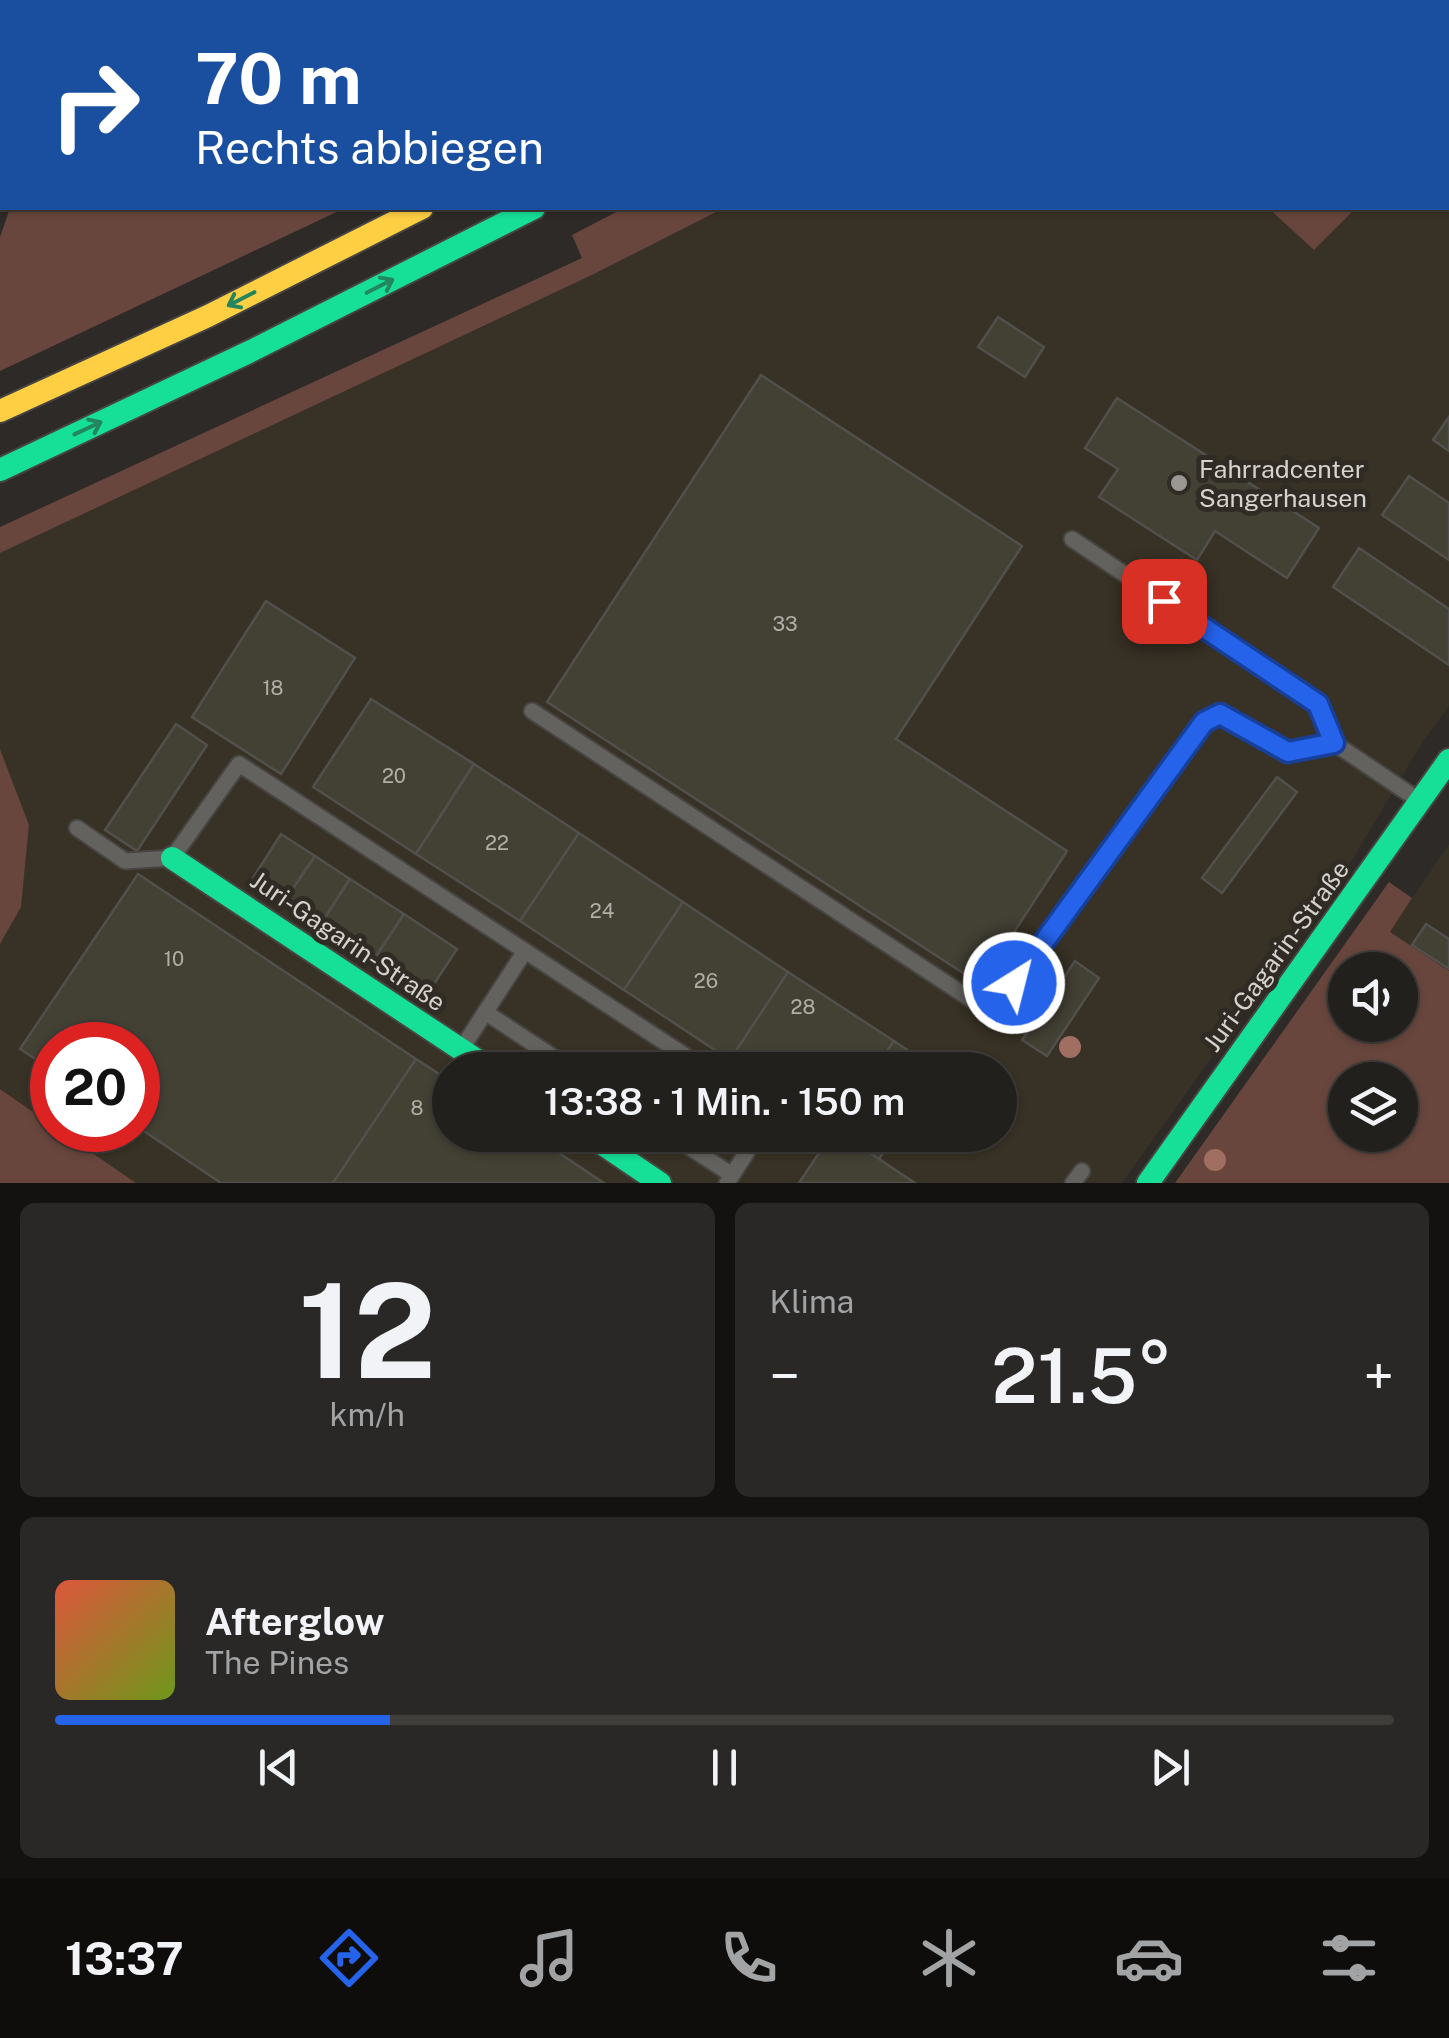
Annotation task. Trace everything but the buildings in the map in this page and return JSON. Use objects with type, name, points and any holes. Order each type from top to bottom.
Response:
[{"type":"main road","points":[[0,411],[208,316],[418,210]]},
{"type":"main road","points":[[0,470],[249,352],[530,210]]},
{"type":"main road","name":"Juri-Gagarin-Straße","points":[[1148,1183],[1449,760]]},
{"type":"main road","name":"Juri-Gagarin-Straße","points":[[172,858],[466,1052]]},
{"type":"main road","points":[[614,1152],[660,1183]]},
{"type":"lane","points":[[1072,539],[1318,704],[1334,743],[1420,801]]},
{"type":"lane","points":[[532,711],[978,1004],[992,1005],[1014,983],[1204,722],[1220,714],[1288,752],[1334,743]]},
{"type":"lane","points":[[76,828],[126,861],[172,858],[238,764],[679,1052]]},
{"type":"lane","points":[[462,1049],[525,951]]},
{"type":"lane","points":[[486,1012],[546,1052]]},
{"type":"lane","points":[[693,1152],[729,1179],[747,1152]]},
{"type":"shaded area","points":[[9,210],[341,210],[0,371],[0,237]]},
{"type":"shaded area","points":[[620,210],[720,210],[594,274],[0,553],[0,527],[582,258],[572,235]]},
{"type":"shaded area","points":[[720,210],[1270,210],[1314,250],[1354,210],[1449,210],[1449,706],[1424,740],[1348,867],[1122,1183],[136,1183],[91,1152],[160,1152],[160,1022],[30,1022],[30,1110],[0,1089],[0,944],[21,907],[29,825],[0,749],[0,553],[594,274]]},
{"type":"shaded area","points":[[1270,210],[1354,210],[1314,250]]},
{"type":"shaded area","points":[[0,749],[29,825],[21,907],[0,944]]},
{"type":"shaded area","points":[[1449,844],[1449,971],[1389,932]]},
{"type":"shaded area","points":[[1389,882],[1412,898],[1390,932],[1449,971],[1449,1183],[1175,1183],[1328,968],[1328,1042],[1418,1042],[1418,952],[1339,952]]},
{"type":"shaded area","points":[[0,1089],[30,1110],[30,1152],[91,1152],[136,1183],[0,1183]]},
{"type":"traffic: fast","points":[[0,470],[249,352],[530,210]]},
{"type":"traffic: fast","points":[[1148,1183],[1449,760]]},
{"type":"traffic: fast","points":[[172,858],[465,1052]]},
{"type":"traffic: fast","points":[[614,1152],[660,1183]]},
{"type":"traffic: slow","points":[[0,411],[208,316],[418,210]]},
{"type":"place","name":"Fahrradcenter Sangerhausen","points":[[1179,483]]},
{"type":"route","points":[[1014,983],[1204,722],[1220,714],[1288,752],[1334,743],[1318,704],[1164,601]]}]
